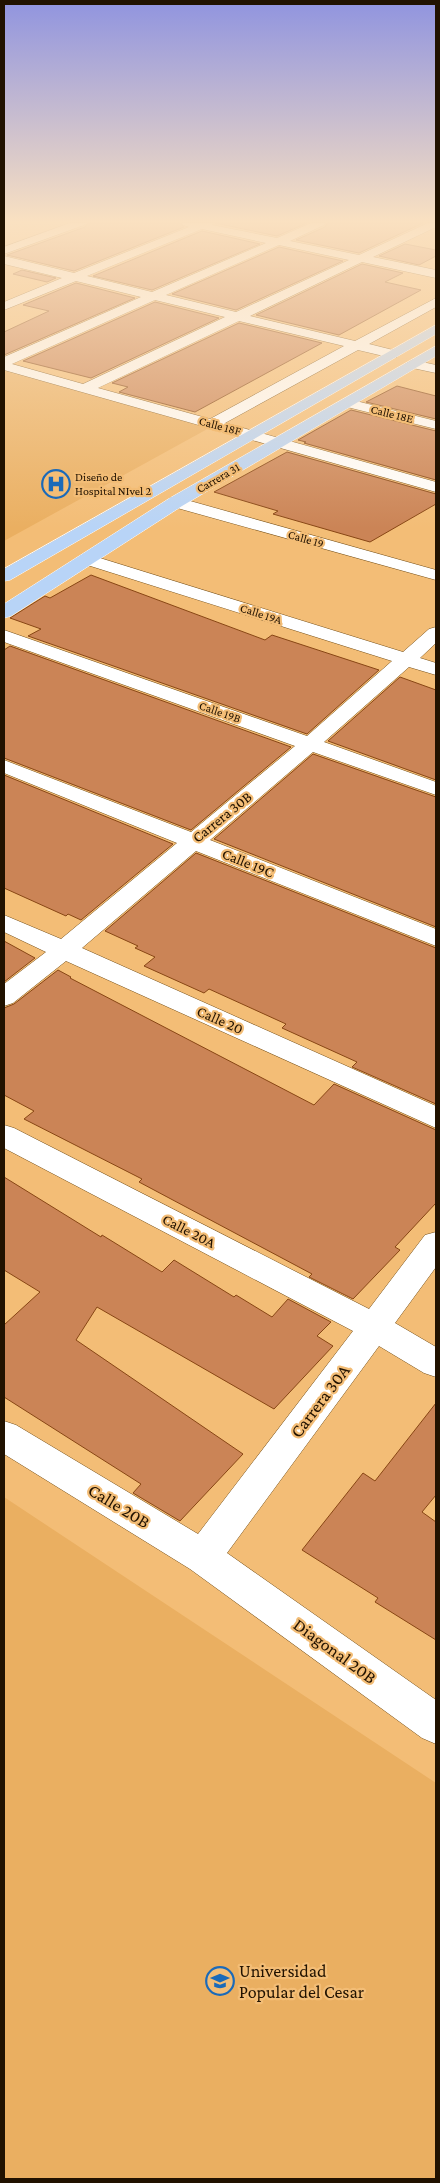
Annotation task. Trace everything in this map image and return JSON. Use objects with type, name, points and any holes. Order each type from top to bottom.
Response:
[{"type":"main road","name":"Carrera 31","points":[[4,576],[436,329]]},
{"type":"main road","name":"Carrera 31","points":[[4,612],[176,502],[436,350]]},
{"type":"street","points":[[4,362],[87,325]]},
{"type":"street","points":[[84,389],[218,325]]},
{"type":"street","points":[[271,325],[392,354]]},
{"type":"street","points":[[212,424],[394,325]]},
{"type":"street","points":[[413,364],[436,369]]},
{"type":"street","name":"Calle 18F","points":[[4,366],[436,486]]},
{"type":"street","name":"Calle 18E","points":[[348,403],[436,425]]},
{"type":"street","name":"Calle 19","points":[[176,502],[436,575]]},
{"type":"street","name":"Calle 19A","points":[[87,559],[436,669]]},
{"type":"street","name":"Carrera 30B","points":[[4,997],[64,950],[310,744],[436,633]]},
{"type":"street","name":"Calle 19B","points":[[4,636],[436,789]]},
{"type":"street","name":"Calle 19C","points":[[4,766],[436,938]]},
{"type":"street","name":"Calle 20","points":[[4,923],[436,1118]]},
{"type":"street","name":"Calle 20A","points":[[4,1136],[374,1327],[436,1363]]},
{"type":"street","name":"Carrera 30A","points":[[203,1557],[436,1244]]},
{"type":"street","name":"Calle 20B","points":[[4,1436],[203,1557],[234,1579]]},
{"type":"street","name":"Diagonal 20B","points":[[234,1579],[436,1724]]},
{"type":"shaded area","name":"Diseño de Hospital NIvel 2","points":[[4,371],[211,427],[4,541]]},
{"type":"shaded area","name":"Universidad Popular del Cesar","points":[[4,1497],[436,1783],[436,2179],[4,2179]]},
{"type":"building","points":[[19,325],[73,325],[4,355],[4,332]]},
{"type":"building","points":[[104,325],[204,325],[91,378],[23,361]]},
{"type":"building","points":[[235,325],[247,325],[322,343],[195,412],[119,392],[128,387],[112,383]]},
{"type":"building","points":[[297,325],[357,325],[339,335]]},
{"type":"building","points":[[397,386],[436,396],[436,419],[366,402]]},
{"type":"building","points":[[351,410],[436,431],[436,480],[298,440]]},
{"type":"building","points":[[287,452],[436,494],[436,504],[370,542],[273,514],[278,511],[214,492]]},
{"type":"building","points":[[91,575],[265,640],[272,635],[379,670],[307,734],[28,636],[41,629],[10,618],[45,596],[50,598]]},
{"type":"building","points":[[10,646],[291,747],[191,830],[4,758],[4,650]]},
{"type":"building","points":[[400,677],[436,690],[436,780],[328,741]]},
{"type":"building","points":[[313,754],[436,797],[436,927],[214,839]]},
{"type":"building","points":[[4,775],[173,844],[81,920],[68,914],[66,916],[4,888]]},
{"type":"building","points":[[196,853],[436,948],[436,1104],[352,1067],[357,1062],[282,1028],[286,1024],[209,989],[204,993],[144,966],[155,957],[135,948],[138,946],[105,931]]},
{"type":"building","points":[[4,941],[35,958],[4,982]]},
{"type":"building","points":[[58,970],[314,1105],[334,1084],[436,1130],[436,1203],[395,1247],[400,1250],[353,1299],[309,1277],[312,1274],[139,1182],[142,1179],[24,1119],[34,1111],[4,1095],[4,1008],[14,1004]]},
{"type":"building","points":[[4,1177],[162,1272],[174,1260],[234,1297],[236,1295],[272,1317],[288,1299],[331,1322],[317,1336],[333,1346],[274,1409],[97,1307],[76,1340],[243,1454],[180,1521],[133,1493],[141,1484],[4,1397],[4,1325],[40,1292],[4,1270]]},
{"type":"building","points":[[436,1403],[436,1495],[422,1512],[436,1522],[436,1640],[375,1602],[378,1598],[302,1550],[363,1473],[375,1481]]},
{"type":"place","name":"Diseño de Hospital NIvel 2","points":[[56,484]]},
{"type":"place","name":"Universidad Popular del Cesar","points":[[220,1981]]}]
